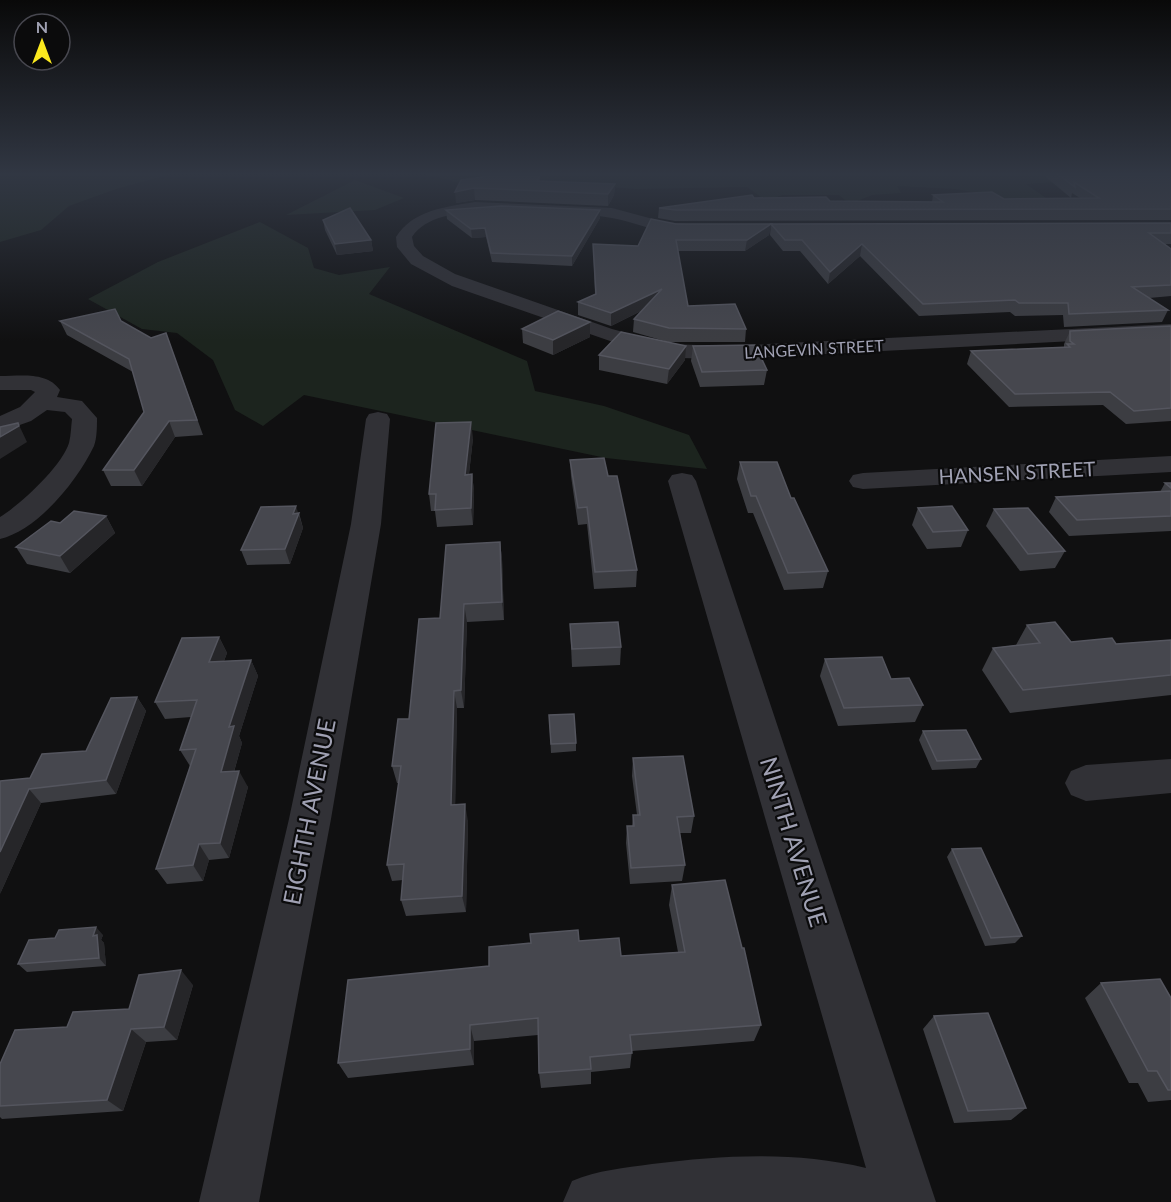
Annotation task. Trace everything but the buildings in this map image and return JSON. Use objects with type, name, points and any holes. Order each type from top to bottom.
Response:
[{"type":"street","name":"LANGEVIN STREET","points":[[408,229],[403,239],[406,248],[440,274],[609,336],[661,350],[697,353],[760,351],[1171,330]]},
{"type":"street","points":[[0,383],[35,383],[43,385],[48,390],[44,402],[20,418],[0,424]]},
{"type":"street","points":[[0,530],[26,514],[56,483],[82,444],[85,418],[72,406],[44,402]]},
{"type":"street","name":"EIGHTH AVENUE","points":[[229,1202],[310,819],[366,524],[378,419]]},
{"type":"street","name":"HANSEN STREET","points":[[863,481],[1171,464]]},
{"type":"street","name":"NINTH AVENUE","points":[[682,481],[906,1202]]},
{"type":"street","points":[[1086,783],[1171,776]]},
{"type":"street","points":[[593,1202],[723,1185],[798,1186],[863,1196],[881,1202]]},
{"type":"shaded area","points":[[0,229],[42,229],[41,230],[0,242]]},
{"type":"shaded area","points":[[242,229],[273,229],[308,248],[314,268],[339,275],[390,267],[369,294],[527,361],[535,391],[604,406],[689,435],[707,469],[606,458],[304,395],[263,426],[235,410],[213,360],[177,333],[142,329],[88,299],[158,262]]}]
